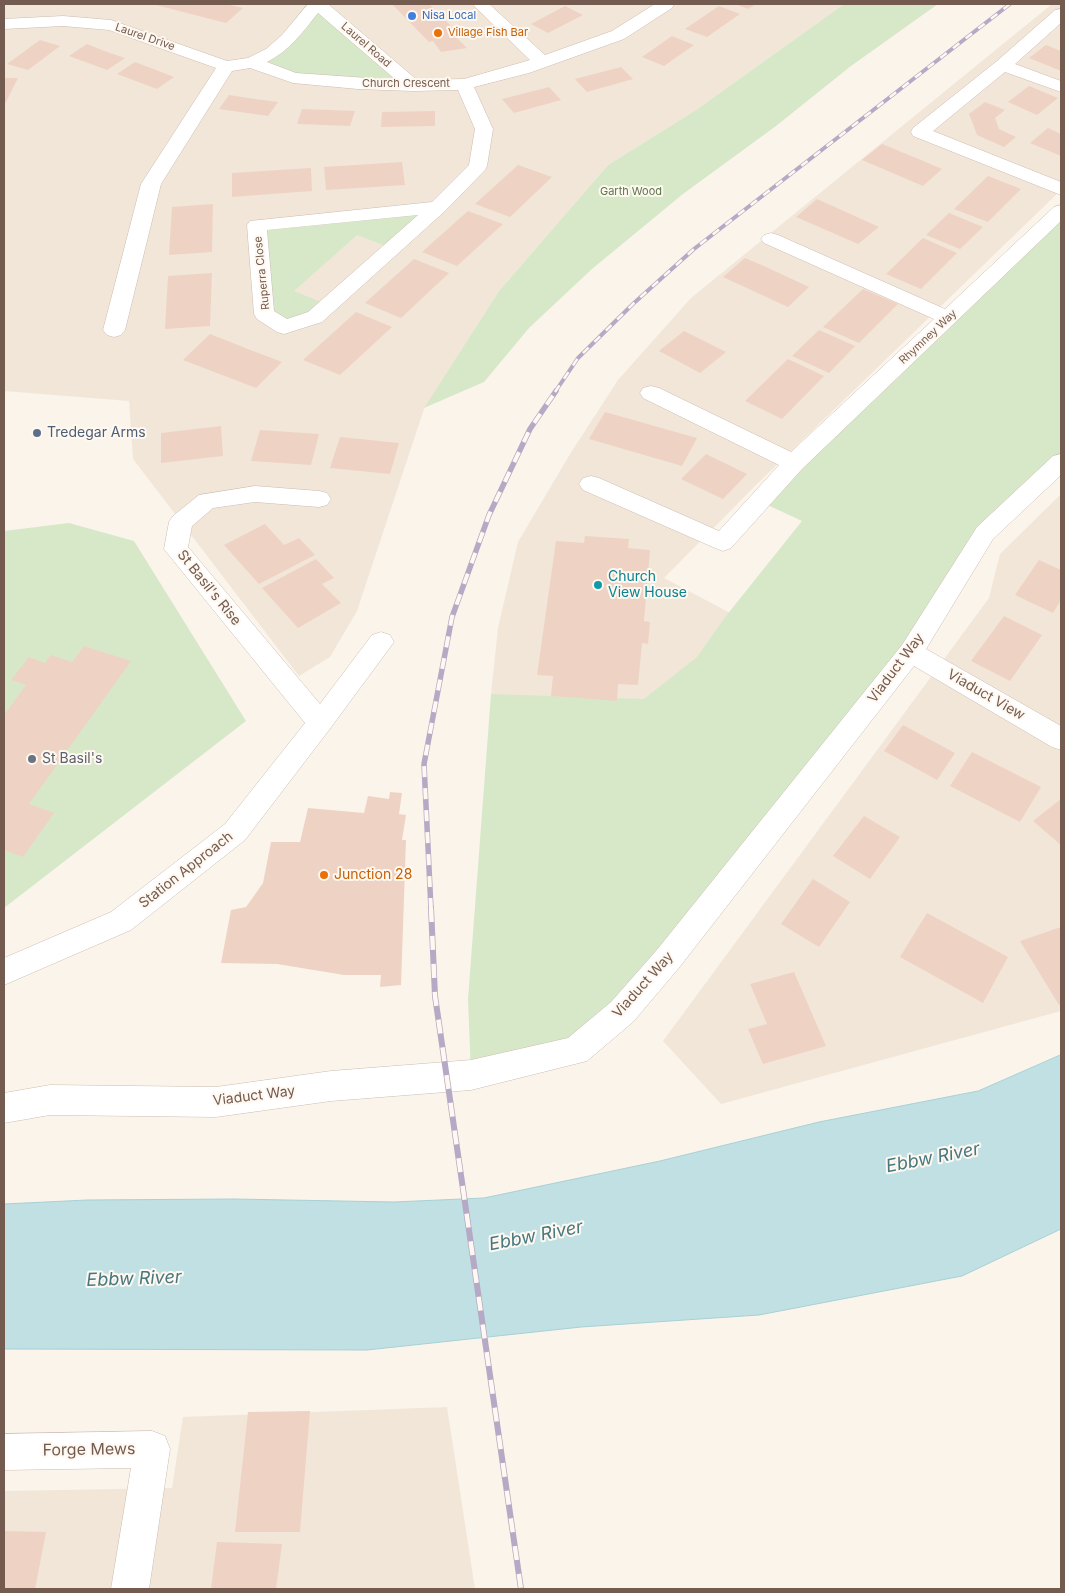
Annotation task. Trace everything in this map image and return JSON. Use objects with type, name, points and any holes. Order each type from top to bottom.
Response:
[{"type":"street","name":"Laurel Road","points":[[252,63],[272,54],[288,40],[317,4],[414,86]]},
{"type":"street","points":[[480,4],[542,62]]},
{"type":"street","name":"Church Crescent","points":[[252,63],[293,78],[358,84],[414,86],[464,84],[523,69],[618,35],[666,4]]},
{"type":"street","points":[[1061,14],[1003,65],[920,132],[1061,189]]},
{"type":"street","name":"Laurel Drive","points":[[4,24],[63,21],[111,25],[226,66],[252,63]]},
{"type":"street","points":[[1003,65],[1061,87]]},
{"type":"street","points":[[114,330],[151,184],[226,66]]},
{"type":"street","name":"Ruperra Close","points":[[438,207],[256,225],[264,314],[284,327],[315,317],[438,207],[478,166],[484,129],[464,84]]},
{"type":"street","name":"Rhymney Way","points":[[591,484],[723,542],[761,502],[794,462],[1061,211]]},
{"type":"street","points":[[771,239],[948,318]]},
{"type":"street","points":[[651,393],[794,462]]},
{"type":"street","name":"Viaduct Way","points":[[4,1108],[50,1100],[216,1102],[331,1086],[471,1076],[576,1051],[622,1012],[667,960],[910,652],[985,533],[1061,462]]},
{"type":"street","name":"St Basil's Rise","points":[[319,499],[255,494],[207,501],[181,522],[176,549],[320,723]]},
{"type":"street","name":"Station Approach","points":[[4,972],[121,921],[235,832],[381,642]]},
{"type":"street","name":"Viaduct View","points":[[910,652],[1061,739]]},
{"type":"street","name":"Forge Mews","points":[[4,1452],[152,1449],[130,1589]]},
{"type":"shaded area","points":[[4,4],[844,4],[696,110],[608,165],[499,291],[424,409],[357,611],[330,657],[299,676],[133,459],[129,401],[4,391]]},
{"type":"shaded area","points":[[1052,4],[1061,4],[1061,190],[757,484],[664,578],[734,615],[697,676],[630,716],[491,694],[498,628],[518,542],[570,454],[618,380],[691,298]]},
{"type":"shaded area","points":[[1061,494],[1061,1011],[721,1104],[663,1041],[989,598],[1000,554]]},
{"type":"shaded area","points":[[447,1407],[475,1589],[4,1589],[4,1491],[172,1488],[183,1417]]},
{"type":"green space","points":[[317,4],[413,86],[293,78],[252,63],[288,39]]},
{"type":"green space","name":"Garth Wood","points":[[844,4],[938,4],[851,66],[776,126],[683,194],[592,269],[529,328],[484,382],[424,408],[499,291],[608,165],[696,110]]},
{"type":"green space","points":[[438,207],[391,248],[357,235],[294,291],[328,305],[284,327],[264,314],[257,225]]},
{"type":"green space","points":[[1061,211],[1061,462],[985,533],[911,652],[576,1051],[471,1075],[468,999],[491,694],[644,699],[697,657],[726,616],[802,521],[761,502],[795,463]]},
{"type":"green space","points":[[69,523],[134,541],[246,721],[4,908],[4,531]]},
{"type":"water","name":"Ebbw River","points":[[1061,1055],[1061,1229],[962,1276],[759,1315],[581,1327],[367,1350],[4,1349],[4,1204],[87,1200],[234,1199],[394,1202],[484,1198],[660,1161],[819,1122],[978,1091]]},
{"type":"building","points":[[225,4],[243,8],[226,23],[156,5]]},
{"type":"building","points":[[392,4],[429,4],[459,34],[454,35],[467,48],[441,52],[433,41],[429,42]]},
{"type":"building","points":[[735,4],[756,4],[748,9]]},
{"type":"building","points":[[565,6],[583,15],[548,33],[531,24]]},
{"type":"building","points":[[719,6],[740,14],[707,37],[685,29]]},
{"type":"building","points":[[672,36],[694,45],[664,66],[642,57]]},
{"type":"building","points":[[40,40],[60,46],[28,70],[7,64]]},
{"type":"building","points":[[87,44],[125,58],[107,70],[69,56]]},
{"type":"building","points":[[1046,45],[1061,51],[1061,71],[1029,58]]},
{"type":"building","points":[[135,62],[174,77],[157,89],[117,74]]},
{"type":"building","points":[[621,67],[633,79],[587,92],[575,79]]},
{"type":"building","points":[[4,78],[18,78],[4,106]]},
{"type":"building","points":[[1029,86],[1058,98],[1037,115],[1008,102]]},
{"type":"building","points":[[549,87],[561,100],[514,113],[502,99]]},
{"type":"building","points":[[229,95],[278,102],[268,116],[219,109]]},
{"type":"building","points":[[985,102],[1005,110],[995,118],[999,129],[1016,137],[1004,147],[977,135],[969,114]]},
{"type":"building","points":[[302,109],[355,111],[350,126],[297,124]]},
{"type":"building","points":[[435,111],[435,126],[381,127],[382,112]]},
{"type":"building","points":[[1048,128],[1061,134],[1061,156],[1030,143]]},
{"type":"building","points":[[882,144],[942,169],[923,186],[862,160]]},
{"type":"building","points":[[402,162],[405,185],[326,190],[324,167]]},
{"type":"building","points":[[518,165],[552,177],[510,217],[475,204]]},
{"type":"building","points":[[311,168],[312,191],[232,197],[232,173]]},
{"type":"building","points":[[988,176],[1021,189],[988,222],[954,209]]},
{"type":"building","points":[[817,199],[879,227],[858,244],[796,217]]},
{"type":"building","points":[[213,204],[212,252],[169,255],[172,207]]},
{"type":"building","points":[[468,211],[503,224],[457,266],[422,252]]},
{"type":"building","points":[[949,213],[983,227],[960,249],[926,235]]},
{"type":"building","points":[[923,238],[957,253],[921,289],[886,274]]},
{"type":"building","points":[[745,258],[809,287],[788,307],[723,277]]},
{"type":"building","points":[[414,259],[449,273],[401,318],[365,303]]},
{"type":"building","points":[[212,273],[210,326],[165,329],[168,276]]},
{"type":"building","points":[[863,289],[898,304],[859,343],[823,327]]},
{"type":"building","points":[[356,312],[392,327],[340,375],[303,360]]},
{"type":"building","points":[[819,330],[855,346],[829,373],[792,356]]},
{"type":"building","points":[[684,331],[726,352],[700,373],[659,351]]},
{"type":"building","points":[[210,334],[282,362],[256,388],[183,360]]},
{"type":"building","points":[[788,359],[824,376],[782,419],[745,401]]},
{"type":"building","points":[[605,412],[697,438],[682,466],[589,439]]},
{"type":"building","points":[[221,426],[223,456],[161,463],[161,433]]},
{"type":"building","points":[[260,430],[319,434],[311,465],[251,461]]},
{"type":"building","points":[[340,437],[399,443],[390,474],[330,468]]},
{"type":"building","points":[[706,454],[747,474],[723,499],[681,479]]},
{"type":"building","points":[[265,524],[284,545],[299,538],[315,555],[259,584],[224,545]]},
{"type":"building","name":"Church View House","points":[[585,536],[629,539],[628,548],[650,550],[644,621],[650,622],[648,644],[642,643],[638,685],[618,684],[617,701],[551,696],[553,676],[537,675],[556,541],[584,543]]},
{"type":"building","points":[[316,559],[334,578],[322,584],[341,603],[298,628],[262,588]]},
{"type":"building","points":[[1039,560],[1061,570],[1061,600],[1053,613],[1015,595]]},
{"type":"building","points":[[1004,616],[1042,635],[1010,681],[971,661]]},
{"type":"building","name":"St Basil's","points":[[84,646],[131,661],[29,804],[54,813],[23,857],[4,850],[4,715],[26,685],[11,680],[29,657],[45,663],[51,655],[72,662]]},
{"type":"building","points":[[903,725],[955,753],[937,780],[884,751]]},
{"type":"building","points":[[972,752],[1041,787],[1020,822],[950,786]]},
{"type":"building","points":[[390,792],[402,793],[399,814],[406,815],[402,840],[406,840],[401,985],[380,987],[381,975],[344,975],[277,964],[221,963],[231,910],[246,907],[263,883],[271,842],[300,842],[308,808],[364,813],[368,796],[389,799]]},
{"type":"building","points":[[1061,799],[1061,845],[1033,821]]},
{"type":"building","points":[[864,816],[900,837],[870,879],[833,856]]},
{"type":"building","points":[[813,879],[850,902],[819,947],[781,924]]},
{"type":"building","points":[[927,913],[1008,957],[983,1003],[900,957]]},
{"type":"building","points":[[1061,927],[1061,1004],[1059,1005],[1020,941]]},
{"type":"building","points":[[794,972],[826,1046],[763,1064],[748,1029],[767,1024],[750,984]]},
{"type":"building","points":[[310,1411],[300,1532],[235,1532],[248,1412]]},
{"type":"building","points":[[4,1531],[46,1532],[35,1589],[4,1589]]},
{"type":"building","points":[[217,1542],[282,1544],[276,1589],[211,1589]]},
{"type":"railway","points":[[555,392],[578,358],[634,303],[694,249],[1010,4]]},
{"type":"railway","points":[[431,909],[424,764],[452,617],[489,515],[530,429],[556,391]]},
{"type":"railway","points":[[431,908],[435,996],[521,1589]]},
{"type":"place","name":"Nisa Local","points":[[412,16]]},
{"type":"place","name":"Village Fish Bar","points":[[438,33]]},
{"type":"place","name":"Tredegar Arms","points":[[37,433]]},
{"type":"place","name":"Church View House","points":[[598,585]]},
{"type":"place","name":"St Basil's","points":[[32,759]]},
{"type":"place","name":"Junction 28","points":[[324,875]]}]
